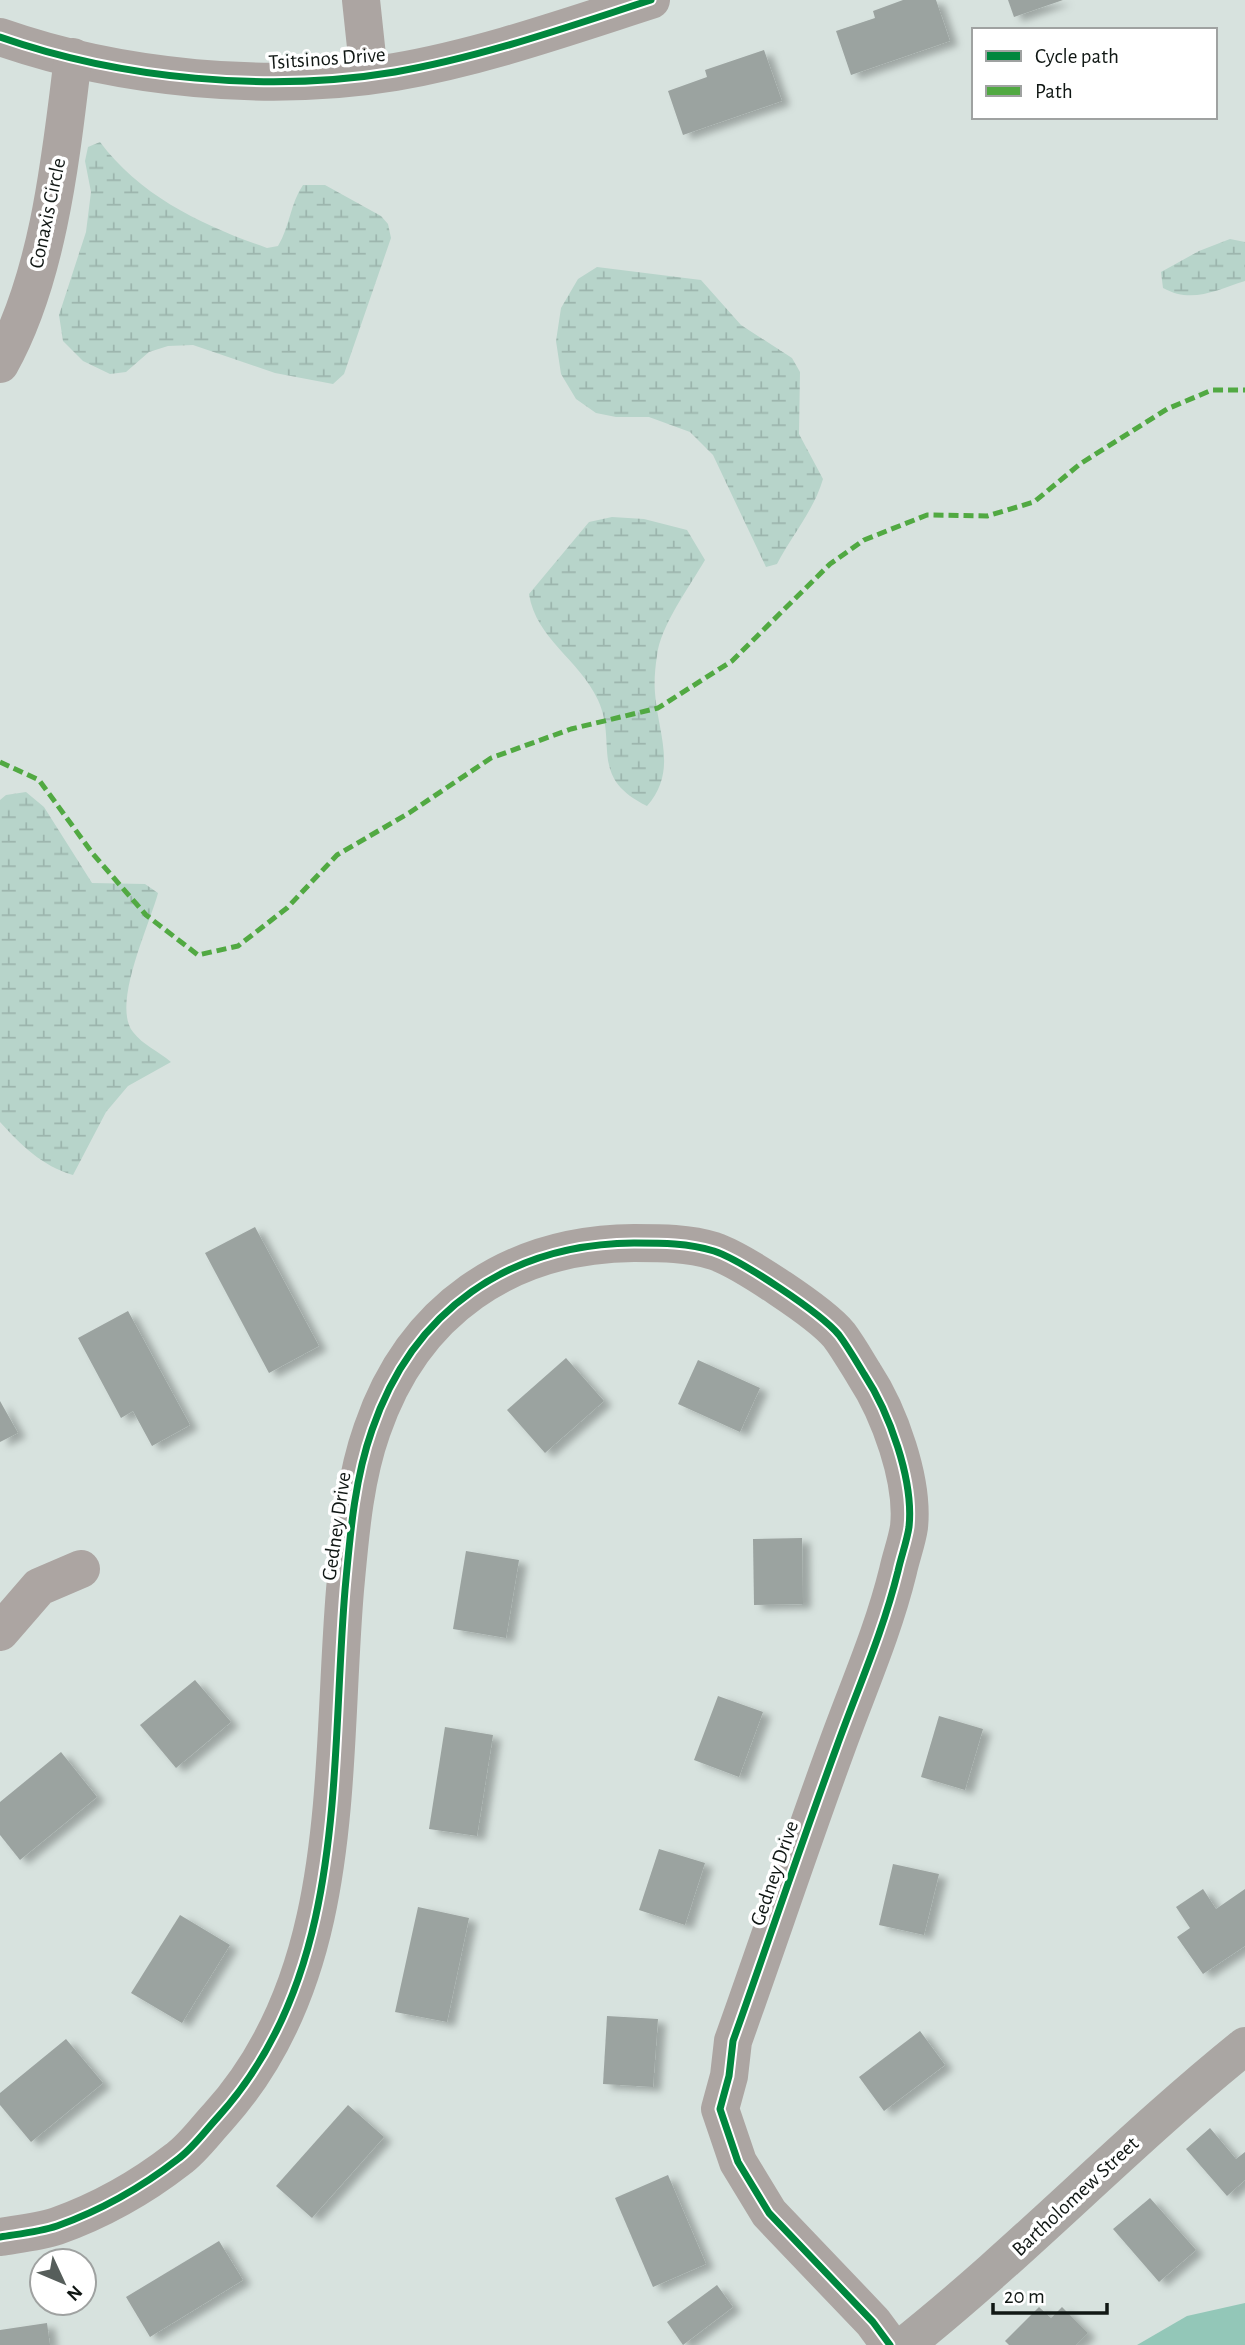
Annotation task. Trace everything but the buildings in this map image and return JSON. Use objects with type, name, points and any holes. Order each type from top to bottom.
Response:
[{"type":"main road","name":"Bartholomew Street","points":[[905,2345],[974,2290],[1116,2156],[1245,2046]]},
{"type":"street","points":[[361,0],[369,75]]},
{"type":"street","name":"Tsitsinos Drive","points":[[0,37],[109,66],[211,79],[325,79],[369,75],[496,49],[651,0]]},
{"type":"street","name":"Conaxis Circle","points":[[0,364],[21,317],[36,268],[64,134],[73,57]]},
{"type":"street","name":"Gedney Drive","points":[[0,2237],[54,2228],[120,2197],[182,2157],[236,2097],[276,2035],[302,1970],[327,1872],[339,1660],[357,1490],[371,1431],[392,1380],[427,1329],[477,1289],[516,1265],[559,1250],[597,1244],[676,1243],[719,1252],[759,1276],[836,1331],[876,1392],[901,1452],[910,1524],[888,1613],[837,1745],[733,2041],[729,2076],[720,2109],[738,2162],[769,2213],[873,2322],[890,2345]]},
{"type":"street","points":[[0,1632],[39,1587],[81,1569]]},
{"type":"green space","points":[[100,142],[116,161],[154,194],[220,230],[267,248],[278,246],[303,185],[325,185],[381,216],[388,224],[391,238],[344,374],[333,384],[275,373],[193,345],[168,346],[149,352],[126,372],[110,374],[83,361],[63,341],[59,315],[86,232],[91,192],[85,161],[88,147]]},
{"type":"green space","points":[[1230,239],[1245,242],[1245,281],[1194,295],[1174,293],[1163,288],[1161,272],[1199,251]]},
{"type":"green space","points":[[597,267],[701,280],[741,325],[792,358],[800,372],[799,434],[823,479],[808,512],[777,564],[766,567],[713,455],[690,432],[649,417],[616,417],[596,413],[576,399],[561,374],[556,341],[561,308],[578,279]]},
{"type":"green space","points":[[612,517],[644,519],[687,530],[705,560],[670,619],[659,644],[655,689],[664,766],[662,779],[647,806],[629,795],[617,783],[608,759],[606,731],[598,700],[580,672],[540,624],[529,594],[589,522]]},
{"type":"green space","points":[[26,792],[44,807],[92,883],[145,884],[158,893],[129,984],[127,1020],[137,1037],[171,1062],[128,1086],[106,1112],[73,1175],[51,1166],[24,1147],[0,1122],[0,800],[6,795]]},
{"type":"shaded area","points":[[1245,2303],[1245,2345],[1137,2345],[1187,2316]]},
{"type":"marked path","points":[[0,762],[39,780],[93,854],[146,915],[198,955],[238,946],[287,908],[337,855],[409,813],[491,758],[571,729],[658,708],[732,661],[830,564],[864,540],[927,515],[987,516],[1034,502],[1080,464],[1167,409],[1212,390],[1245,390]]},
{"type":"cycle path","points":[[0,37],[95,63],[144,72],[195,78],[297,81],[347,78],[428,66],[524,40],[651,0]]},
{"type":"cycle path","points":[[0,2237],[50,2228],[89,2213],[135,2189],[183,2155],[218,2117],[260,2061],[291,2000],[311,1935],[325,1867],[333,1798],[345,1590],[357,1489],[372,1430],[390,1388],[413,1350],[440,1318],[471,1292],[507,1271],[546,1256],[589,1246],[634,1243],[685,1245],[726,1256],[799,1301],[830,1325],[852,1354],[882,1407],[898,1447],[908,1489],[909,1527],[892,1594],[733,2041],[729,2076],[720,2109],[738,2162],[769,2213],[873,2322],[890,2345]]}]
